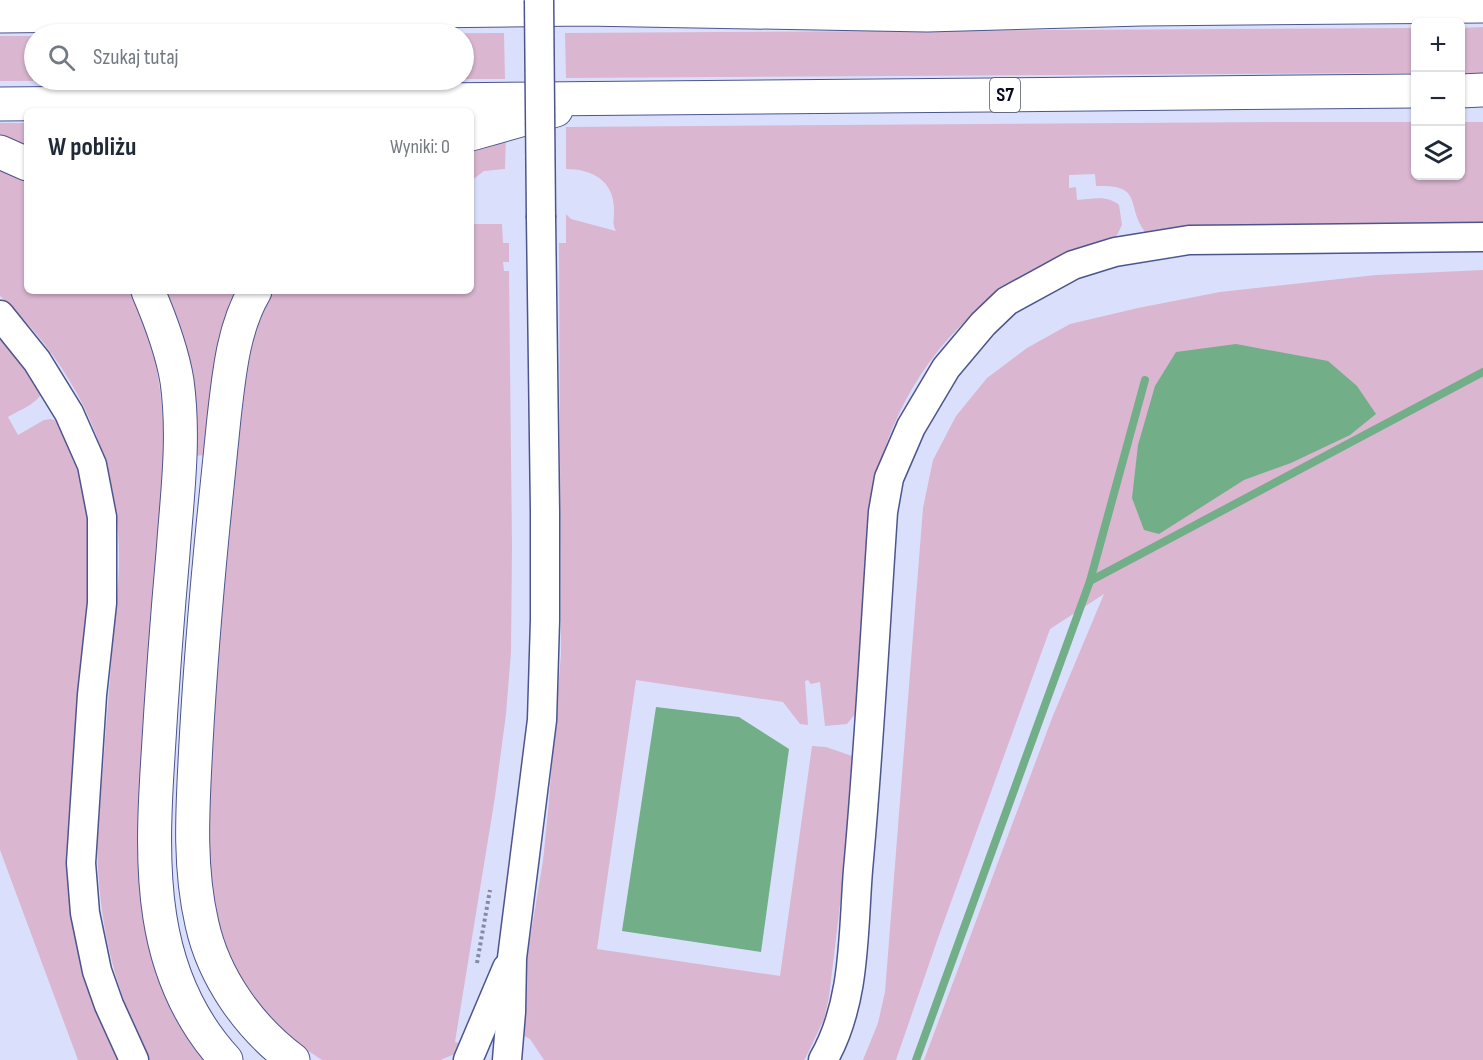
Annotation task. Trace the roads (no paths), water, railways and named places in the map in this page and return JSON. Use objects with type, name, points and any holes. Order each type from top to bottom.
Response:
[{"type":"highway","points":[[0,16],[593,5],[927,15],[1132,5],[1483,6]]},
{"type":"highway","points":[[1465,91],[1483,90]]},
{"type":"highway","name":"S7","points":[[0,104],[1411,91]]},
{"type":"highway","points":[[474,133],[595,99]]},
{"type":"highway","points":[[0,152],[24,163]]},
{"type":"highway","points":[[149,294],[161,322],[176,380],[182,445],[164,660],[154,827],[156,894],[169,962],[196,1019],[212,1045],[226,1060]]},
{"type":"highway","points":[[254,294],[238,332],[228,386],[202,646],[192,825],[196,893],[202,926],[212,952],[228,988],[245,1013],[275,1047],[293,1060]]},
{"type":"street","points":[[507,1060],[512,958],[542,720],[545,511],[539,0]]},
{"type":"street","points":[[823,1060],[841,1022],[852,954],[883,512],[889,478],[911,427],[946,368],[983,324],[1007,301],[1073,265],[1115,252],[1189,240],[1483,237]]},
{"type":"street","points":[[0,315],[37,361],[69,413],[92,465],[102,518],[102,603],[92,695],[81,863],[85,913],[97,971],[109,1005],[134,1060]]},
{"type":"street","points":[[468,1060],[512,958]]},
{"type":"waterway","points":[[1090,581],[1483,372]]},
{"type":"waterway","points":[[916,1060],[1090,581],[1145,380]]}]
